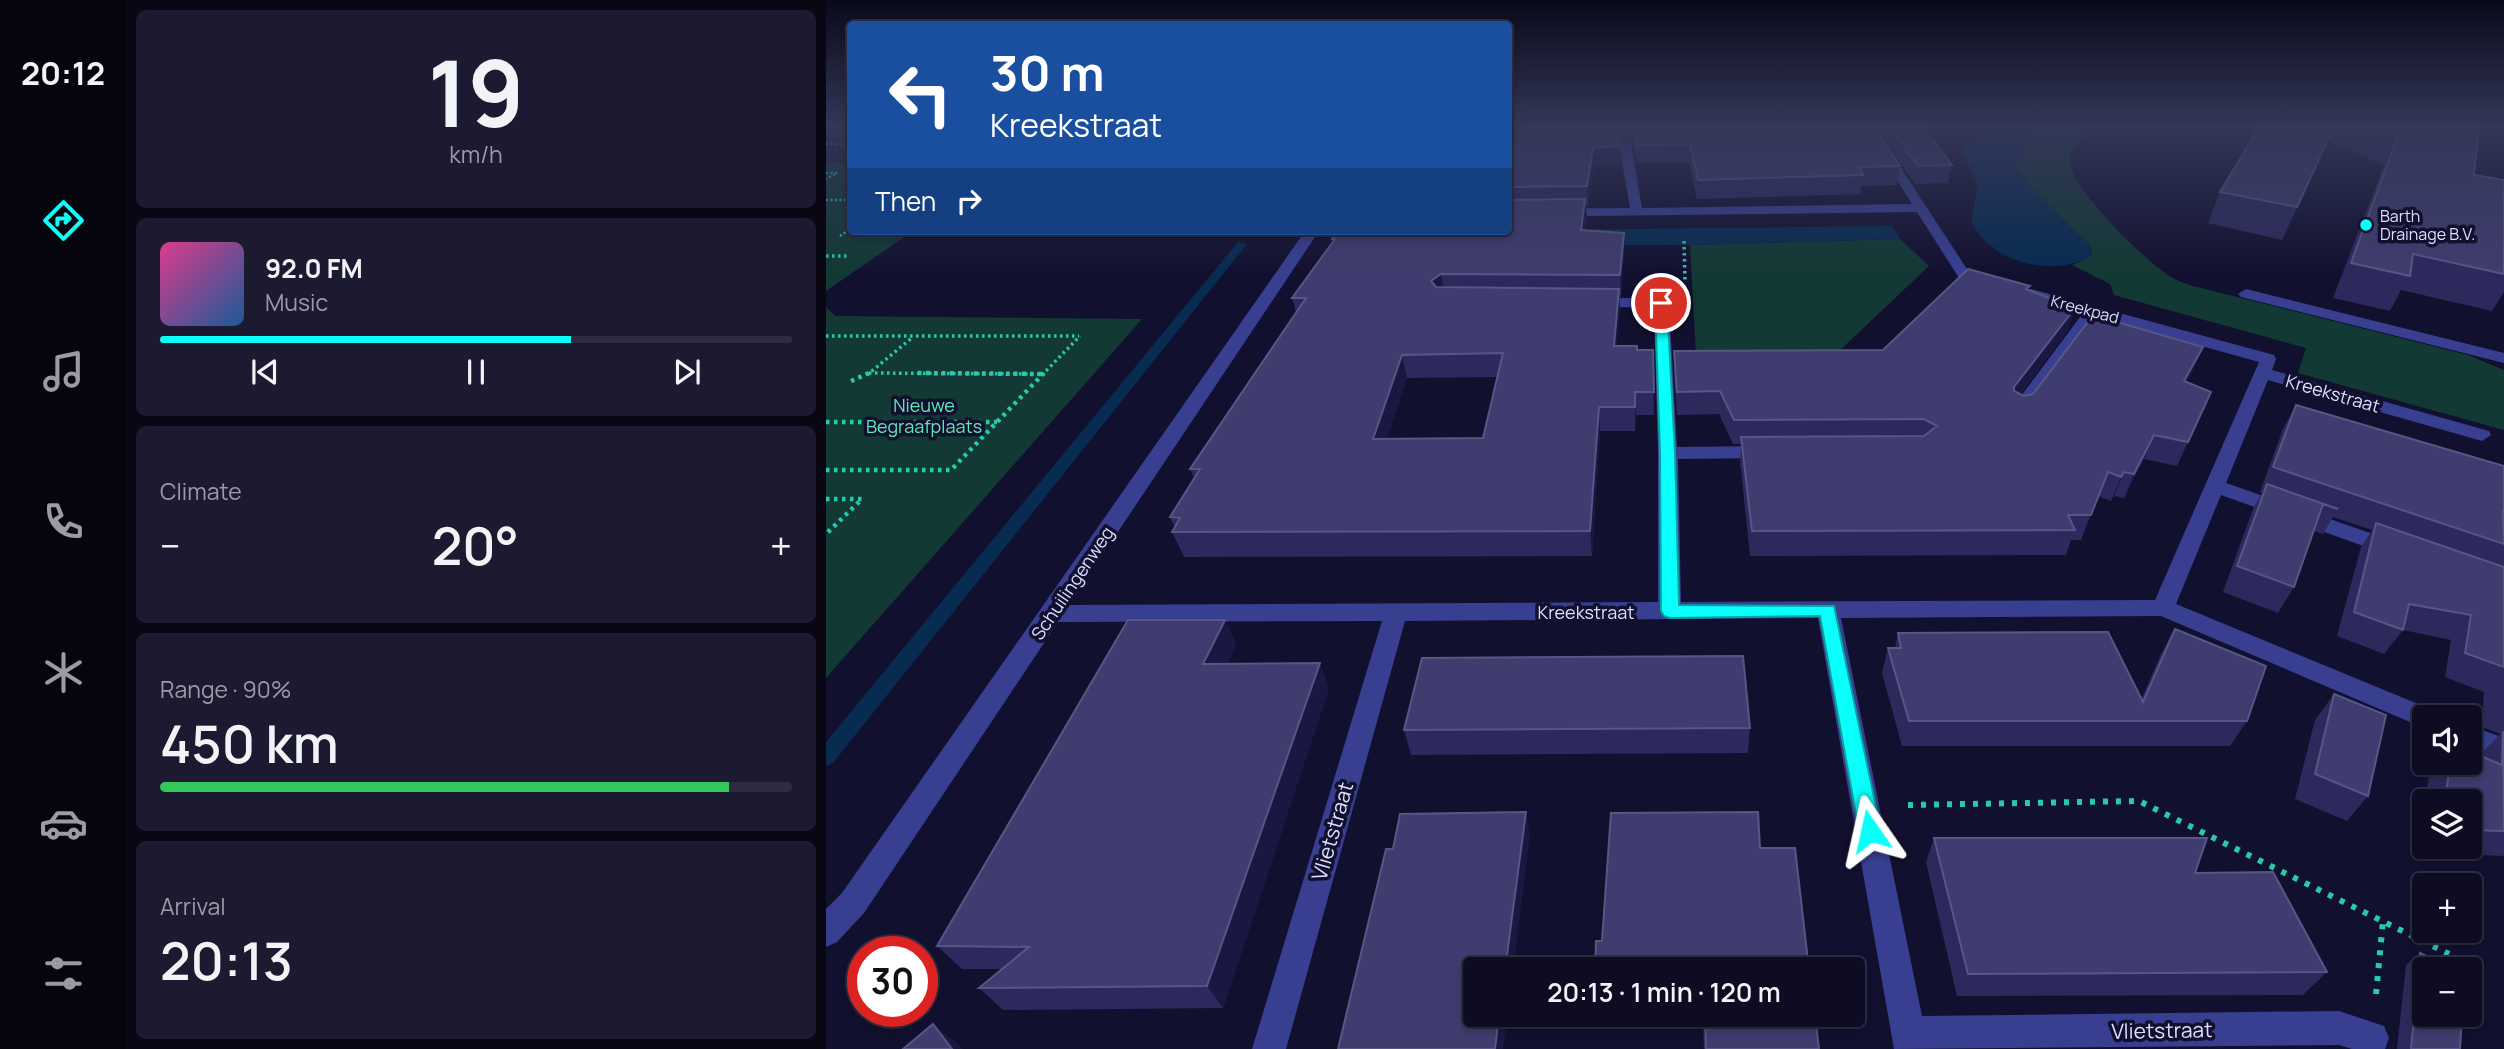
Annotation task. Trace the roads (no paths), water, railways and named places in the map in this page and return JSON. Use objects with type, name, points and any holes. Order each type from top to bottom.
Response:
[{"type":"street","points":[[1631,176],[1637,213]]},
{"type":"street","name":"Kreekpad","points":[[1898,176],[1965,275],[2268,359],[2262,373]]},
{"type":"street","points":[[1512,213],[1921,208]]},
{"type":"street","name":"Schuilingenweg","points":[[826,931],[853,903],[1309,235]]},
{"type":"street","points":[[2246,294],[2504,358]]},
{"type":"street","points":[[1567,303],[1661,303],[1668,453],[1670,611]]},
{"type":"street","points":[[2018,412],[2093,311]]},
{"type":"street","name":"Kreekstraat","points":[[2163,608],[2262,373],[2482,435]]},
{"type":"street","points":[[1668,453],[1779,452]]},
{"type":"street","points":[[2214,486],[2412,555]]},
{"type":"street","name":"Kreekstraat","points":[[1050,614],[2163,608],[2412,712]]},
{"type":"street","name":"Vlietstraat","points":[[1828,610],[1910,1041],[2339,1028],[2372,1038]]},
{"type":"street","name":"Vlietstraat","points":[[1269,1049],[1396,612]]},
{"type":"street","points":[[2482,741],[2504,750]]},
{"type":"water","points":[[1974,176],[2022,176],[2089,245],[2092,255],[2060,266],[2024,263],[2008,257],[1980,236],[1971,221],[1978,187]]},
{"type":"water","points":[[1892,226],[1900,239],[1690,245],[1366,246],[1370,235],[1512,235],[1512,230]]},
{"type":"waterway","points":[[826,757],[1242,244]]},
{"type":"place","name":"Barth Drainage B.V.","points":[[2366,225]]},
{"type":"park label","name":"Nieuwe Begraafplaats","points":[[924,415]]}]
